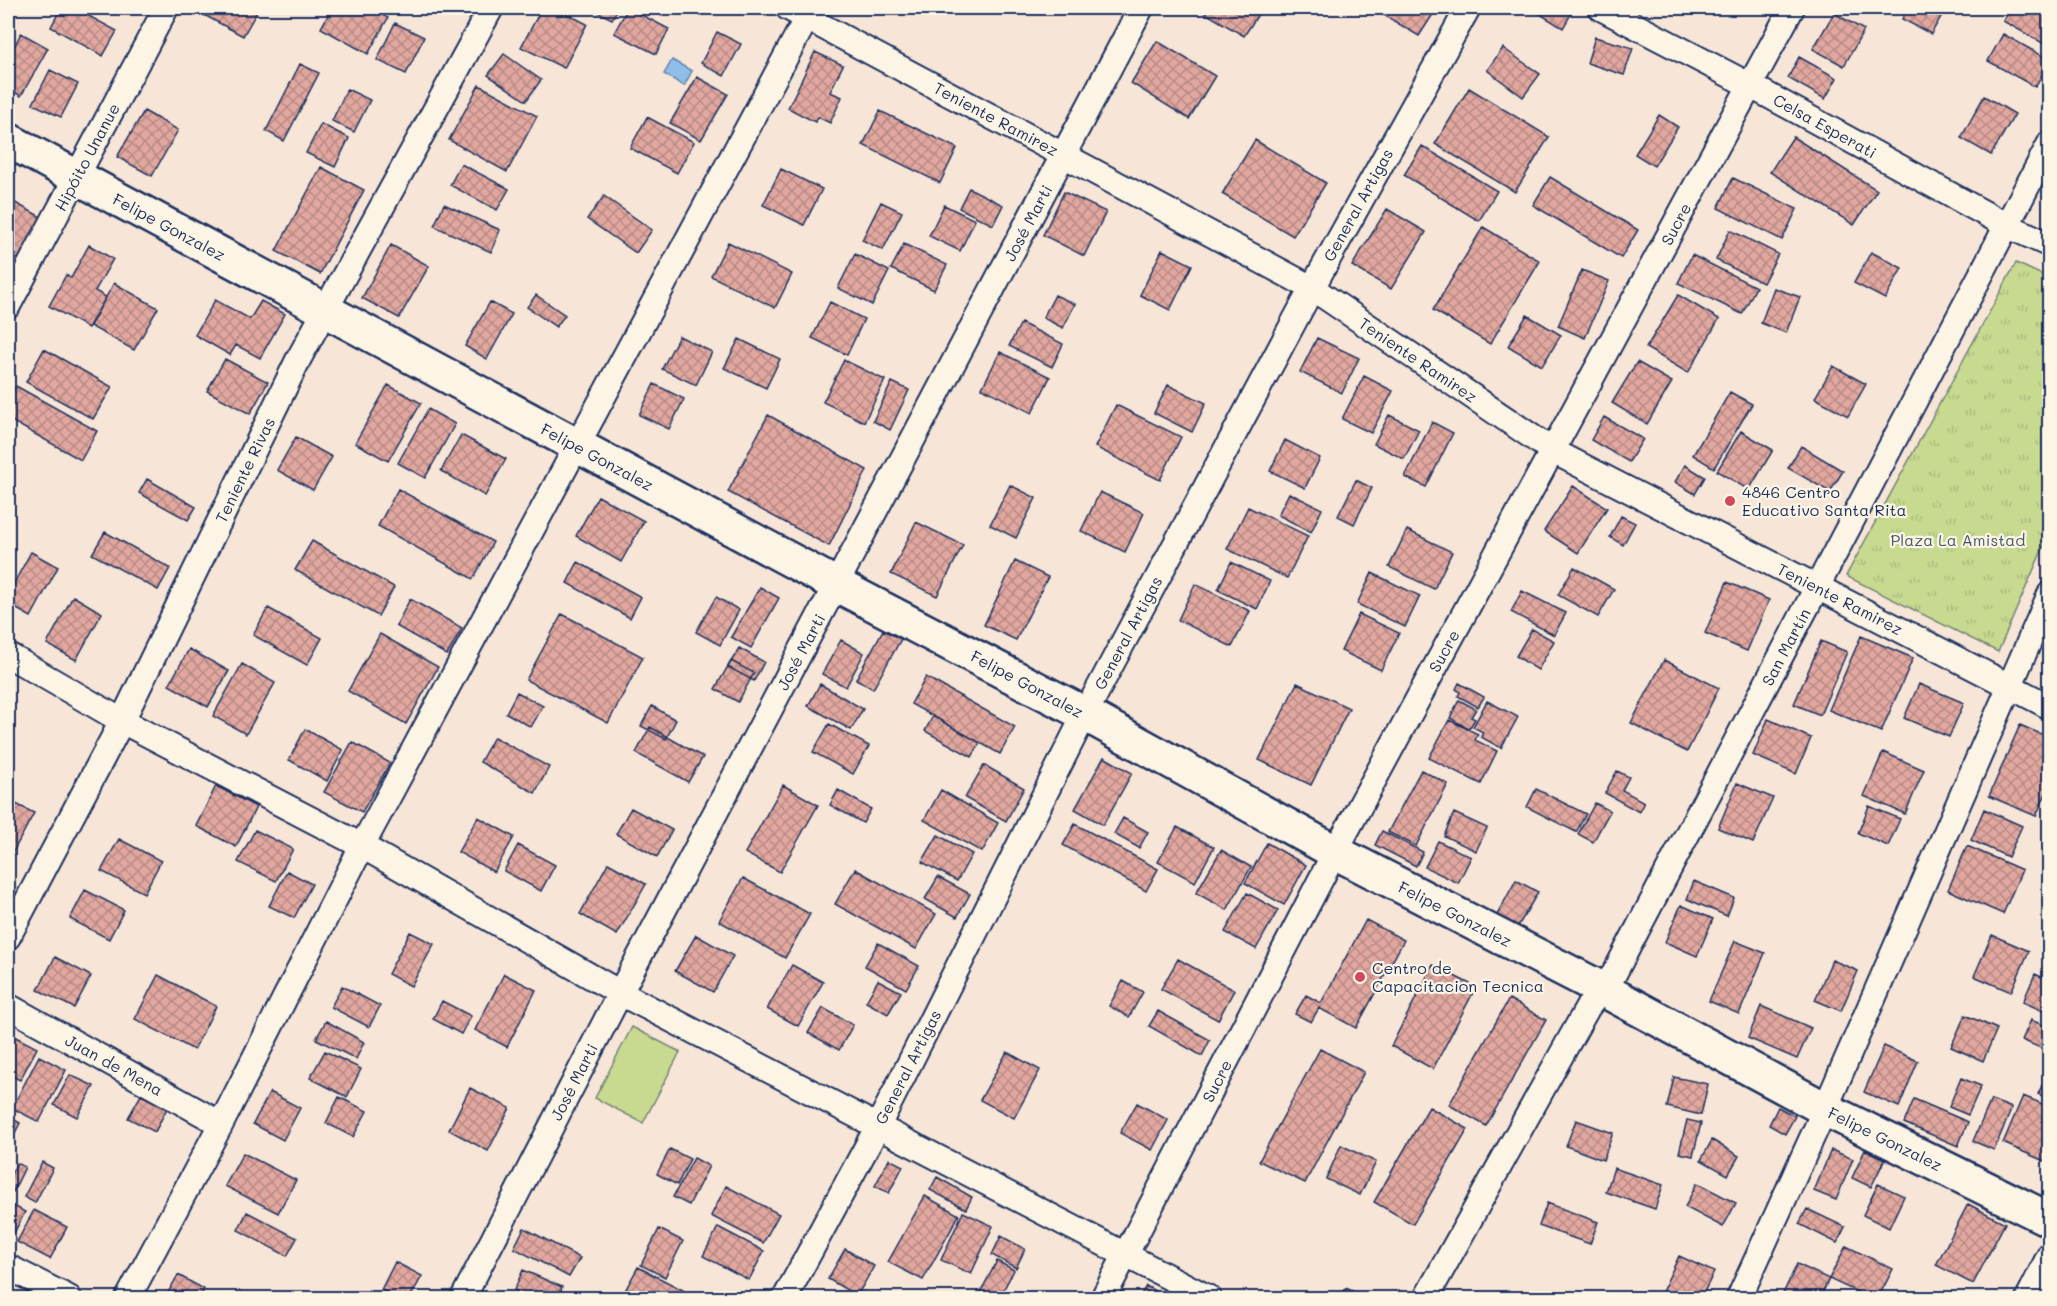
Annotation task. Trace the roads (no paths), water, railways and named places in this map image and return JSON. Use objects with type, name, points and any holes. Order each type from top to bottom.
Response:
[{"type":"street","name":"Hipóito Unanue","points":[[8,306],[166,8]]},
{"type":"street","name":"Teniente Rivas","points":[[8,937],[122,721],[298,360],[491,8]]},
{"type":"street","name":"José Marti","points":[[463,1299],[620,993],[1142,8]]},
{"type":"street","name":"General Artigas","points":[[785,1299],[878,1126],[1085,714],[1312,288],[1468,8]]},
{"type":"street","name":"Celsa Esperati","points":[[1601,8],[1751,86],[2006,225],[2049,245]]},
{"type":"street","name":"Sucre","points":[[1103,1299],[1335,852],[1792,8]]},
{"type":"street","name":"Teniente Ramirez","points":[[802,11],[1312,288],[1553,451],[2049,707]]},
{"type":"street","points":[[128,1299],[221,1124],[362,846],[576,446],[802,11]]},
{"type":"street","name":"Felipe Gonzalez","points":[[8,140],[576,446],[1085,714],[1335,852],[1602,989],[1825,1109],[2049,1220]]},
{"type":"street","name":"San Martín","points":[[1426,1299],[1588,1007],[1614,974],[2049,142]]},
{"type":"street","points":[[1739,1299],[1825,1109],[2049,594]]},
{"type":"street","points":[[8,655],[122,721],[362,846],[620,993],[1127,1254],[1209,1299]]},
{"type":"street","name":"Juan de Mena","points":[[8,1006],[221,1124]]},
{"type":"street","points":[[2028,1299],[2049,1254]]},
{"type":"street","points":[[8,1267],[69,1299]]},
{"type":"water","points":[[672,60],[692,71],[684,86],[664,74]]},
{"type":"place","name":"4846 Centro Educativo Santa Rita","points":[[1730,501]]},
{"type":"place","name":"Centro de Capacitacion Tecnica","points":[[1360,977]]},
{"type":"park label","name":"Plaza La Amistad","points":[[1958,540]]}]
